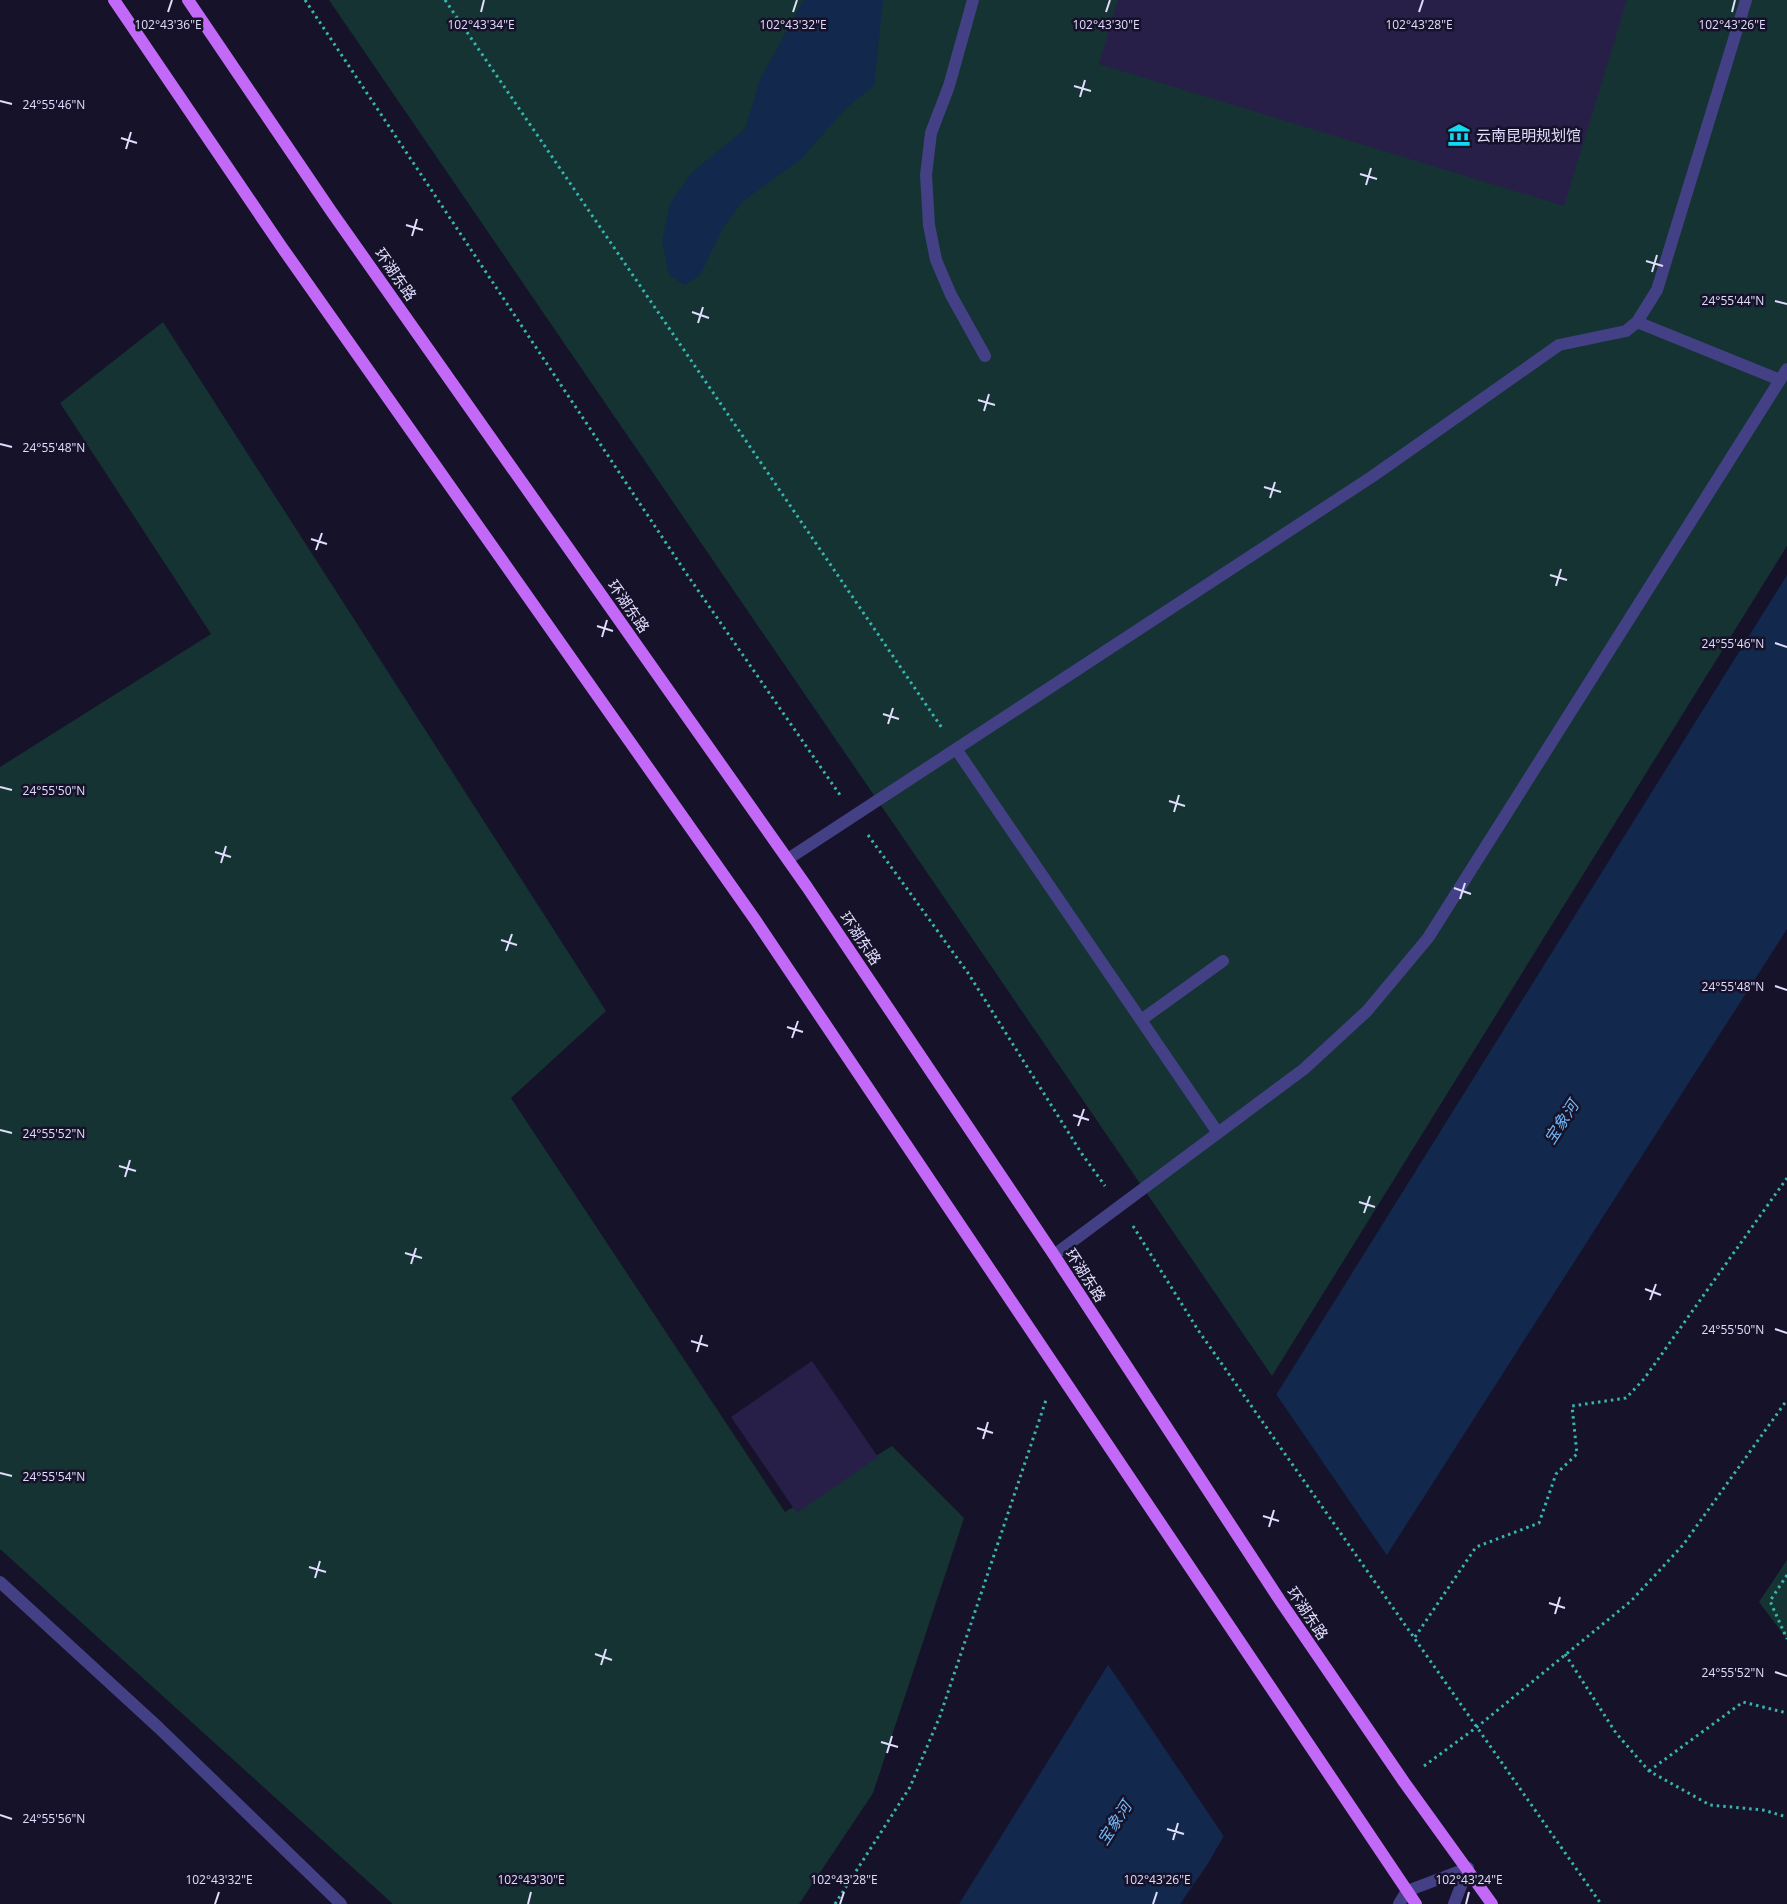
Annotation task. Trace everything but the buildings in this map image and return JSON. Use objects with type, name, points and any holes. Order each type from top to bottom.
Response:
[{"type":"main road","points":[[114,0],[280,246],[756,921],[1416,1904]]},
{"type":"main road","name":"环湖东路","points":[[188,0],[331,211],[788,859],[1054,1255],[1345,1696],[1492,1904]]},
{"type":"street","points":[[973,0],[949,86],[931,133],[926,175],[929,225],[936,260],[951,295],[985,356]]},
{"type":"street","points":[[788,859],[1373,476],[1559,345],[1626,331],[1637,322],[1657,290],[1746,0]]},
{"type":"street","points":[[1054,1255],[1304,1069],[1368,1011],[1428,938],[1784,374],[1637,322]]},
{"type":"street","points":[[956,749],[1218,1133]]},
{"type":"street","points":[[1141,1020],[1223,961]]},
{"type":"street","points":[[0,1582],[159,1728],[341,1904]]},
{"type":"street","points":[[1399,1904],[1407,1891],[1468,1868]]},
{"type":"street","points":[[1454,1904],[1468,1868]]},
{"type":"path","points":[[305,0],[686,573],[854,815],[968,974],[1082,1154],[1120,1206],[1198,1330],[1601,1904]]},
{"type":"path","points":[[445,0],[956,749]]},
{"type":"path","points":[[1415,1637],[1476,1547],[1538,1523],[1556,1474],[1577,1454],[1572,1406],[1626,1398],[1644,1379],[1787,1178]]},
{"type":"path","points":[[835,1904],[910,1787],[936,1725],[1056,1368]]},
{"type":"path","points":[[1404,1782],[1477,1727],[1631,1602],[1683,1545],[1787,1400]]},
{"type":"path","points":[[1787,1575],[1770,1601],[1787,1639]]},
{"type":"path","points":[[1565,1654],[1616,1733],[1649,1771],[1710,1805],[1763,1810],[1787,1817]]},
{"type":"path","points":[[1649,1771],[1743,1702],[1787,1712]]},
{"type":"green space","points":[[329,0],[1787,0],[1787,546],[1272,1376]]},
{"type":"green space","points":[[163,322],[606,1011],[511,1098],[785,1512],[892,1446],[964,1518],[873,1793],[799,1904],[393,1904],[0,1549],[0,767],[211,634],[60,403]]},
{"type":"green space","points":[[1787,1560],[1787,1639],[1759,1602]]},
{"type":"water","points":[[804,0],[883,0],[874,86],[847,107],[801,159],[743,201],[723,228],[700,275],[685,285],[669,275],[662,240],[670,204],[690,174],[745,129],[761,77]]},
{"type":"water","name":"宝象河","points":[[1787,575],[1787,929],[1390,1550],[1207,1865],[1180,1904],[959,1904]]},
{"type":"pier","points":[[1276,1394],[1388,1557],[1225,1838],[1107,1663]]},
{"type":"place","name":"云南昆明规划馆","points":[[1459,135]]}]
